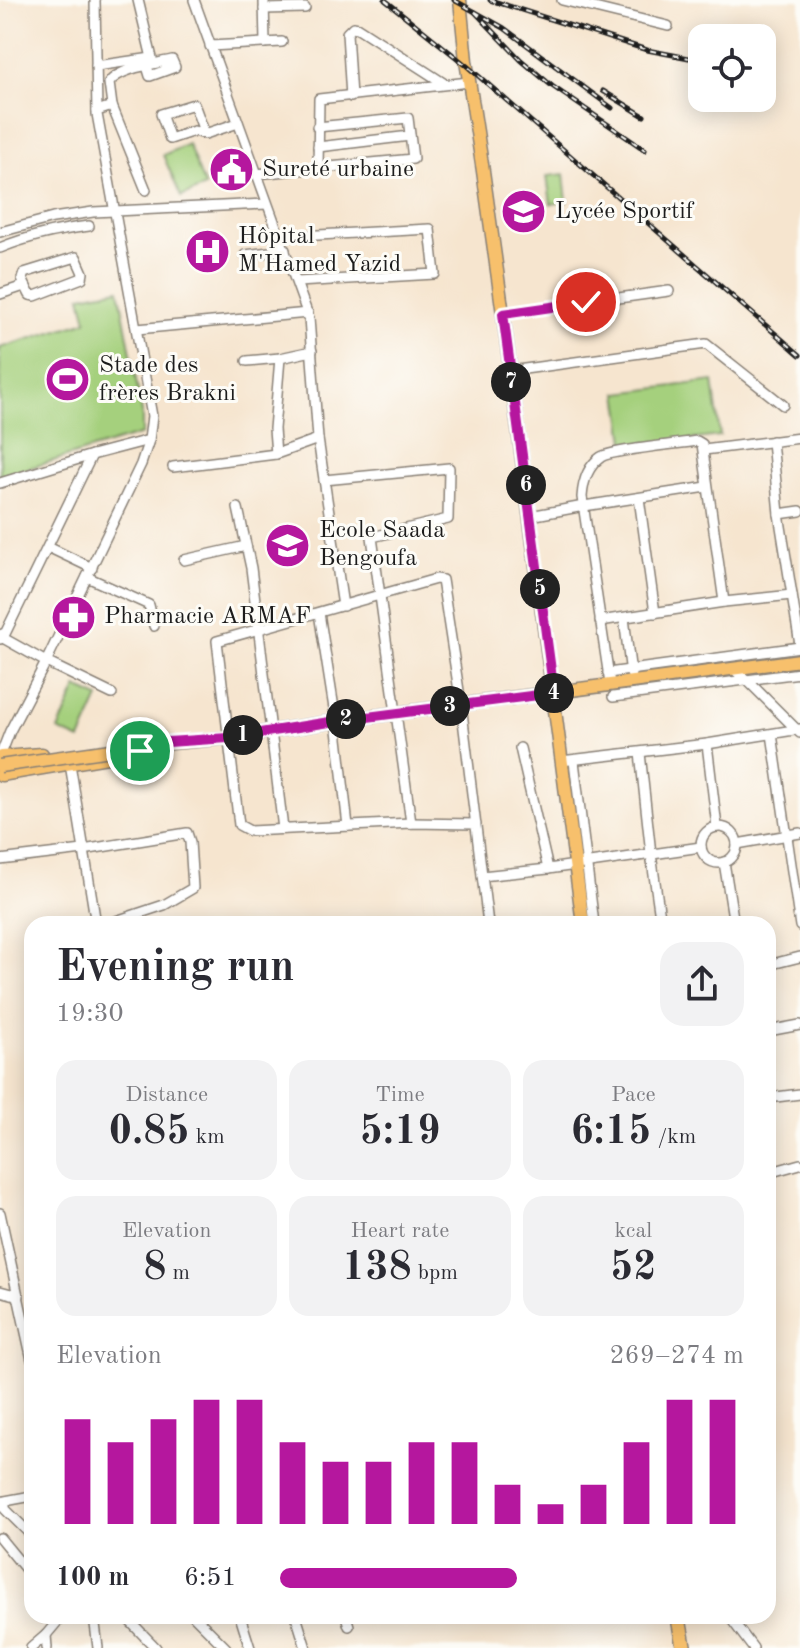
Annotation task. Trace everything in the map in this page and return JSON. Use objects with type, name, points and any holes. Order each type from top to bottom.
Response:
[{"type":"highway","points":[[671,1624],[675,1648]]},
{"type":"highway","points":[[680,1624],[684,1648]]},
{"type":"main road","points":[[460,0],[554,693],[568,761],[582,864],[583,916]]},
{"type":"main road","points":[[1,754],[228,738],[610,685],[632,675],[733,669],[800,660]]},
{"type":"main road","points":[[1,754],[41,755],[138,741],[168,742]]},
{"type":"main road","points":[[0,776],[140,751],[168,742]]},
{"type":"main road","points":[[0,776],[3,768],[1,754]]},
{"type":"street","points":[[1,754],[141,464],[149,440],[152,416],[97,111],[95,0]]},
{"type":"street","points":[[96,66],[152,58],[138,0]]},
{"type":"street","points":[[194,0],[308,313],[318,439],[343,606]]},
{"type":"street","points":[[562,0],[668,26]]},
{"type":"street","points":[[265,43],[264,5],[305,8]]},
{"type":"street","points":[[351,97],[347,33],[353,27],[446,84]]},
{"type":"street","points":[[210,46],[282,42]]},
{"type":"street","points":[[146,190],[112,106],[109,89],[111,79],[119,74],[147,66]]},
{"type":"street","points":[[318,169],[319,99],[469,82]]},
{"type":"street","points":[[205,134],[194,104],[161,114],[170,139],[194,131],[205,134],[238,123]]},
{"type":"street","points":[[97,111],[112,106]]},
{"type":"street","points":[[256,174],[413,159],[408,118],[317,127]]},
{"type":"street","points":[[318,147],[410,136]]},
{"type":"street","points":[[0,232],[53,218],[93,212],[267,204]]},
{"type":"street","points":[[0,248],[28,237],[89,226]]},
{"type":"street","points":[[281,237],[430,229],[435,274],[297,282]]},
{"type":"street","points":[[245,255],[285,250]]},
{"type":"street","points":[[75,257],[83,273],[82,278],[35,296],[30,295],[24,286],[24,273],[75,257]]},
{"type":"street","points":[[1,290],[24,286]]},
{"type":"street","points":[[503,314],[669,291]]},
{"type":"street","points":[[137,329],[308,313]]},
{"type":"street","points":[[510,371],[706,344],[783,405]]},
{"type":"street","points":[[247,361],[312,351]]},
{"type":"street","points":[[276,454],[274,429],[280,358]]},
{"type":"street","points":[[704,450],[800,438]]},
{"type":"street","points":[[173,467],[276,454],[318,439]]},
{"type":"street","points":[[0,483],[149,440]]},
{"type":"street","points":[[724,602],[702,444],[697,441],[604,455],[592,466],[583,484],[582,497],[610,685],[748,681],[800,673]]},
{"type":"street","points":[[624,618],[632,675],[800,646],[779,514],[772,441]]},
{"type":"street","points":[[92,455],[1,636],[112,694]]},
{"type":"street","points":[[324,480],[449,468],[448,519],[372,537],[411,823]]},
{"type":"street","points":[[530,516],[707,487]]},
{"type":"street","points":[[639,498],[655,613]]},
{"type":"street","points":[[238,508],[259,630],[283,829]]},
{"type":"street","points":[[779,514],[800,511]]},
{"type":"street","points":[[184,560],[246,546]]},
{"type":"street","points":[[48,547],[149,605],[154,626]]},
{"type":"street","points":[[476,824],[411,823],[250,831],[239,825],[217,641],[380,594],[442,580],[461,704],[476,824],[487,916]]},
{"type":"street","points":[[600,621],[792,595]]},
{"type":"street","points":[[319,613],[348,826]]},
{"type":"street","points":[[733,669],[799,731]]},
{"type":"street","points":[[568,761],[799,731]]},
{"type":"street","points":[[772,734],[800,926]]},
{"type":"street","points":[[707,744],[717,827]]},
{"type":"street","points":[[520,748],[548,869]]},
{"type":"street","points":[[640,753],[660,916]]},
{"type":"street","points":[[71,770],[95,916]]},
{"type":"street","points":[[717,827],[731,831],[737,844],[734,856],[724,862],[707,858],[701,847],[703,836],[717,827]]},
{"type":"street","points":[[0,860],[187,833],[193,888],[164,905],[131,916]]},
{"type":"street","points":[[737,844],[800,833]]},
{"type":"street","points":[[482,876],[701,847]]},
{"type":"street","points":[[724,862],[733,916]]},
{"type":"street","points":[[582,864],[592,916]]},
{"type":"street","points":[[776,963],[800,957]]},
{"type":"street","points":[[776,1030],[800,1025]]},
{"type":"street","points":[[776,1097],[800,1094]]},
{"type":"street","points":[[776,1171],[800,1164]]},
{"type":"street","points":[[0,1213],[24,1321]]},
{"type":"street","points":[[0,1291],[19,1296]]},
{"type":"street","points":[[24,1497],[5,1501],[4,1504],[5,1509],[24,1528]]},
{"type":"street","points":[[0,1538],[24,1567]]},
{"type":"street","points":[[31,1648],[55,1624]]},
{"type":"street","points":[[95,1624],[98,1648]]},
{"type":"street","points":[[133,1624],[156,1648]]},
{"type":"street","points":[[202,1624],[226,1648]]},
{"type":"street","points":[[242,1624],[250,1648]]},
{"type":"street","points":[[298,1624],[306,1648]]},
{"type":"street","points":[[735,1624],[753,1648]]},
{"type":"street","points":[[46,1635],[47,1648]]},
{"type":"green space","points":[[188,144],[205,187],[181,197],[163,155]]},
{"type":"green space","points":[[564,174],[567,202],[551,204],[547,176]]},
{"type":"green space","name":"Stade des frères Brakni","points":[[119,289],[142,412],[142,434],[0,477],[0,348],[87,321],[81,296]]},
{"type":"green space","points":[[713,381],[720,436],[626,448],[618,393]]},
{"type":"green space","points":[[77,688],[99,698],[80,740],[58,730]]},
{"type":"railway","points":[[385,0],[467,66],[800,355]]},
{"type":"railway","points":[[454,0],[504,28],[612,108]]},
{"type":"railway","points":[[490,0],[647,50],[688,58]]},
{"type":"railway","points":[[475,12],[521,60],[552,86],[645,150]]},
{"type":"railway","points":[[603,91],[644,116]]},
{"type":"place","name":"Sureté urbaine","points":[[231,170]]},
{"type":"place","name":"Lycée Sportif","points":[[524,212]]},
{"type":"place","name":"Hôpital M'Hamed Yazid","points":[[207,251]]},
{"type":"place","name":"Stade des frères Brakni","points":[[68,380]]},
{"type":"place","name":"Ecole Saada Bengoufa","points":[[288,545]]},
{"type":"place","name":"Pharmacie ARMAF","points":[[73,617]]},
{"type":"route","points":[[140,751],[168,742],[228,738],[554,693],[503,314],[586,302]]}]
